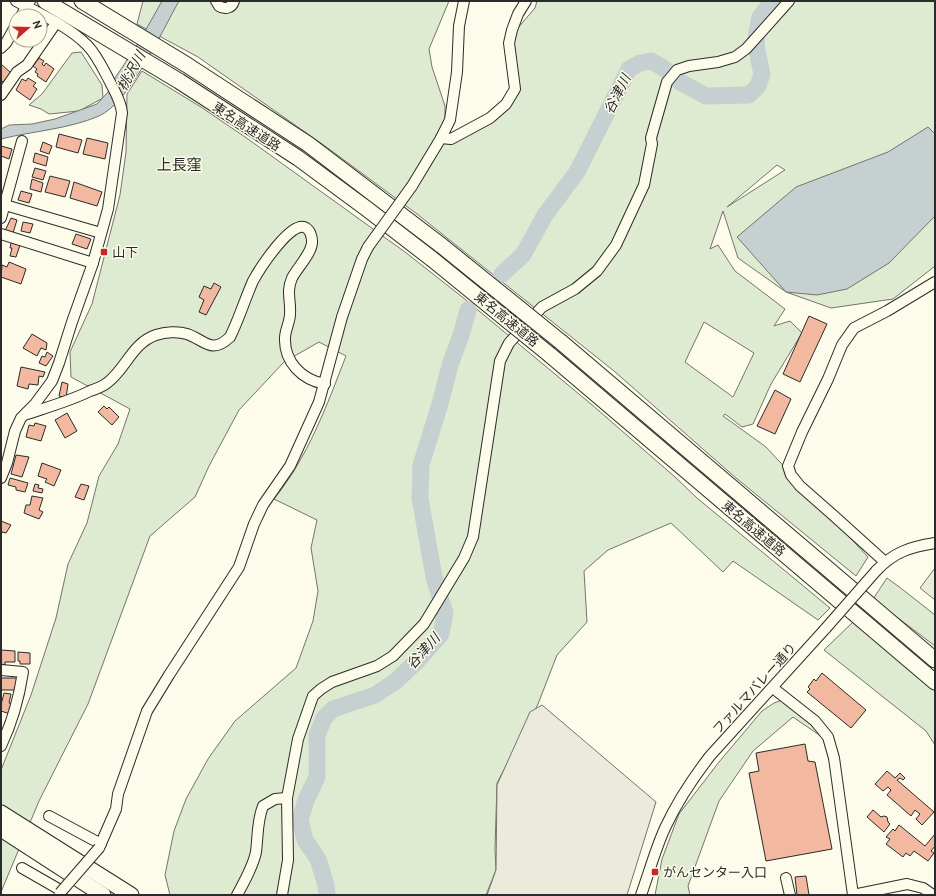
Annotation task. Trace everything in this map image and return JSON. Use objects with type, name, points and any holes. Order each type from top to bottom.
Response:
[{"type":"highway","name":"東名高速道路","points":[[45,1],[179,81],[298,158],[367,209],[432,259],[550,355],[935,682]]},
{"type":"highway","name":"東名高速道路","points":[[82,1],[187,65],[308,144],[442,246],[561,342],[935,660]]},
{"type":"highway","points":[[5,824],[103,895]]},
{"type":"highway","points":[[5,824],[131,895]]},
{"type":"street","points":[[16,1],[26,8]]},
{"type":"street","points":[[216,1],[219,6],[226,8],[230,7],[234,1]]},
{"type":"street","points":[[22,868],[62,893],[100,846],[116,809],[118,794],[147,711],[168,675],[239,567],[254,524],[263,504],[290,466],[320,402],[342,317],[362,259],[368,247],[412,186],[450,120],[457,72],[459,26],[464,1]]},
{"type":"street","points":[[441,138],[451,139],[490,118],[506,104],[515,89],[509,43],[518,14],[526,1]]},
{"type":"street","points":[[282,895],[288,860],[287,798],[298,739],[314,696],[321,688],[332,682],[377,666],[393,656],[424,624],[464,558],[473,537],[500,361],[509,343],[542,307],[574,289],[597,271],[616,245],[644,185],[652,144],[651,138],[667,82],[677,70],[688,66],[718,62],[735,57],[746,49],[790,1]]},
{"type":"street","points":[[27,414],[52,381],[92,263],[108,209],[122,123],[122,104],[99,62],[87,45],[75,35],[48,19]]},
{"type":"street","points":[[1,95],[17,72],[28,65],[56,23]]},
{"type":"street","points":[[1,48],[8,39]]},
{"type":"street","points":[[1,218],[22,141]]},
{"type":"street","points":[[5,205],[101,233]]},
{"type":"street","points":[[1,478],[7,463],[15,431],[21,418],[27,414],[77,397],[105,384],[121,368],[134,349],[144,341],[156,335],[169,332],[186,334],[210,346],[224,343],[230,337],[254,280],[270,254],[287,234],[299,227],[304,226],[308,229],[312,236],[312,246],[292,278],[288,291],[290,313],[285,336],[285,345],[287,355],[302,375],[317,383],[324,384]]},
{"type":"street","points":[[1,234],[92,263]]},
{"type":"street","points":[[885,562],[800,486],[791,475],[788,466],[842,345],[854,328],[887,311],[935,282]]},
{"type":"street","name":"ファルマバレー通り","points":[[641,895],[664,830],[682,797],[710,756],[773,688],[885,562],[905,550],[935,543]]},
{"type":"street","points":[[1,670],[23,672],[17,704],[8,731],[1,746]]},
{"type":"street","points":[[773,688],[815,721],[828,737],[834,758],[853,895],[907,884],[923,888],[933,895]]},
{"type":"street","points":[[237,895],[256,854],[259,815],[263,806],[274,799],[287,798]]},
{"type":"street","points":[[49,816],[100,846]]},
{"type":"street","points":[[786,878],[790,894]]},
{"type":"green space","points":[[143,1],[449,1],[429,49],[432,67],[445,106],[445,138],[490,118],[515,89],[511,36],[535,8],[537,1],[935,1],[935,266],[893,299],[831,308],[786,292],[738,258],[723,211],[710,249],[718,245],[735,271],[785,309],[774,326],[790,321],[802,333],[771,384],[753,424],[742,427],[725,414],[723,416],[766,447],[868,557],[856,576],[736,478],[614,371],[417,214],[325,146],[198,57],[137,24]],"holes":[[[777,165],[785,170],[727,207]],[[704,322],[754,353],[733,397],[685,362]]]},
{"type":"green space","points":[[81,52],[102,85],[103,98],[79,111],[49,114],[41,109],[29,105],[42,94],[72,53]]},
{"type":"green space","points":[[142,71],[201,107],[248,139],[405,252],[461,296],[591,404],[697,498],[830,608],[818,620],[733,561],[723,572],[671,523],[608,550],[584,571],[587,622],[557,655],[538,704],[497,783],[495,849],[496,870],[486,895],[170,895],[165,875],[174,831],[186,799],[208,759],[235,721],[296,668],[313,621],[318,591],[311,548],[317,520],[274,499],[297,466],[307,448],[324,412],[346,356],[319,342],[284,362],[239,410],[209,466],[195,497],[150,536],[88,704],[39,801],[1,892],[1,770],[31,695],[56,618],[68,564],[87,523],[99,476],[118,444],[130,409],[71,377],[70,352],[92,304],[120,195],[126,152],[127,94]]},
{"type":"green space","points":[[887,578],[935,615],[935,646],[873,599]]},
{"type":"green space","points":[[853,622],[935,691],[935,745],[926,731],[824,650]]},
{"type":"green space","points":[[785,699],[825,739],[793,717],[753,751],[719,801],[688,886],[690,895],[655,895],[662,859],[679,814],[719,762],[762,711],[774,703]]},
{"type":"shaded area","points":[[935,568],[935,600],[920,588]]},
{"type":"shaded area","points":[[542,705],[656,802],[627,895],[487,895],[496,870],[497,785],[530,712]]},
{"type":"water","name":"桃沢川","points":[[162,1],[179,1],[144,64],[122,96],[111,108],[99,116],[76,124],[1,139],[1,129],[9,125],[32,124],[55,119],[97,104],[108,92],[113,81],[139,42]]},
{"type":"water","points":[[928,127],[935,134],[935,216],[889,263],[847,289],[817,295],[786,292],[737,237],[796,187],[888,152]]},
{"type":"building","points":[[39,58],[44,61],[42,64],[44,66],[46,63],[54,69],[46,82],[37,76],[38,74],[35,72],[37,69],[33,66]]},
{"type":"building","points":[[1,64],[11,73],[3,82],[1,80]]},
{"type":"building","points":[[28,78],[36,83],[33,86],[37,89],[30,100],[16,90],[22,79],[26,81]]},
{"type":"building","points":[[59,134],[82,140],[78,153],[56,147]]},
{"type":"building","points":[[87,138],[108,143],[105,159],[83,154]]},
{"type":"building","points":[[43,142],[52,146],[49,154],[40,151]]},
{"type":"building","points":[[1,146],[12,149],[9,159],[1,156]]},
{"type":"building","points":[[35,153],[48,157],[46,166],[33,162]]},
{"type":"building","points":[[35,168],[46,171],[43,180],[32,177]]},
{"type":"building","points":[[50,176],[70,181],[65,197],[45,192]]},
{"type":"building","points":[[32,179],[43,183],[41,192],[30,189]]},
{"type":"building","points":[[74,182],[102,192],[97,206],[70,198]]},
{"type":"building","points":[[21,191],[32,194],[29,203],[18,200]]},
{"type":"building","points":[[11,218],[17,220],[13,233],[5,231]]},
{"type":"building","points":[[23,222],[33,224],[30,233],[21,231]]},
{"type":"building","points":[[76,234],[91,239],[87,249],[72,244]]},
{"type":"building","points":[[11,243],[20,245],[16,257],[10,256],[12,248],[10,248]]},
{"type":"building","points":[[9,262],[26,269],[21,284],[1,277],[2,265],[7,267]]},
{"type":"building","points":[[214,283],[221,287],[206,315],[199,312],[204,300],[199,297],[204,286],[211,289]]},
{"type":"building","points":[[809,316],[827,324],[800,382],[783,374]]},
{"type":"building","points":[[32,334],[47,343],[46,350],[41,348],[37,356],[23,348]]},
{"type":"building","points":[[47,352],[53,356],[46,366],[39,363],[42,356],[45,357]]},
{"type":"building","points":[[21,367],[45,372],[43,377],[39,376],[38,385],[29,384],[28,389],[17,386]]},
{"type":"building","points":[[62,382],[68,384],[66,398],[59,396]]},
{"type":"building","points":[[775,390],[791,399],[775,434],[757,426]]},
{"type":"building","points":[[104,406],[107,409],[109,407],[119,417],[112,425],[98,412]]},
{"type":"building","points":[[67,413],[77,431],[65,438],[55,420]]},
{"type":"building","points":[[35,423],[46,426],[41,441],[26,437],[29,425],[34,426]]},
{"type":"building","points":[[16,455],[29,457],[22,477],[11,474]]},
{"type":"building","points":[[42,463],[61,470],[54,486],[45,482],[47,479],[38,476]]},
{"type":"building","points":[[10,478],[28,483],[25,492],[16,490],[16,487],[8,485]]},
{"type":"building","points":[[35,484],[39,485],[38,488],[43,489],[42,493],[33,491]]},
{"type":"building","points":[[81,484],[89,486],[84,500],[75,497]]},
{"type":"building","points":[[32,496],[43,498],[39,510],[43,512],[39,519],[24,513],[26,505],[30,505]]},
{"type":"building","points":[[1,521],[11,525],[6,533],[2,532],[1,536]]},
{"type":"building","points":[[1,650],[15,651],[15,662],[5,662],[5,665],[1,664]]},
{"type":"building","points":[[18,652],[30,653],[30,664],[20,664],[20,661],[18,661]]},
{"type":"building","points":[[822,673],[866,710],[851,728],[807,692],[810,689],[808,687],[814,679],[816,681]]},
{"type":"building","points":[[1,678],[18,678],[16,690],[1,690]]},
{"type":"building","points":[[4,693],[11,694],[9,703],[13,704],[10,714],[1,711]]},
{"type":"building","points":[[805,744],[808,761],[815,762],[832,849],[766,861],[749,773],[759,771],[756,753]]},
{"type":"building","points":[[887,771],[895,778],[900,773],[905,778],[903,780],[900,778],[897,780],[934,812],[922,825],[916,819],[920,814],[915,810],[911,816],[887,795],[891,790],[888,787],[883,791],[875,784]]},
{"type":"building","points":[[873,810],[881,817],[887,817],[890,824],[884,832],[867,817]]},
{"type":"building","points":[[899,825],[925,846],[935,834],[935,846],[931,851],[934,853],[928,861],[914,851],[910,856],[906,853],[903,857],[886,844],[890,839],[886,837],[893,829],[895,831]]},
{"type":"building","points":[[806,876],[809,895],[797,895],[795,877]]},
{"type":"waterway","name":"谷津川","points":[[502,274],[523,255],[545,215],[577,172],[629,69],[640,63],[651,61],[662,67],[680,82],[706,96],[749,95],[758,86],[762,74],[757,51],[756,37],[760,17],[773,1]]},
{"type":"waterway","name":"谷津川","points":[[327,895],[326,885],[318,859],[305,840],[300,820],[306,800],[317,777],[317,735],[324,718],[333,709],[375,695],[396,681],[417,661],[441,634],[445,613],[434,577],[420,498],[421,465],[440,404],[450,365],[468,310]]},
{"type":"place","name":"山下","points":[[104,252]]},
{"type":"place","name":"がんセンター入口","points":[[655,872]]},
{"type":"district","name":"上長窪","points":[[179,165]]}]
